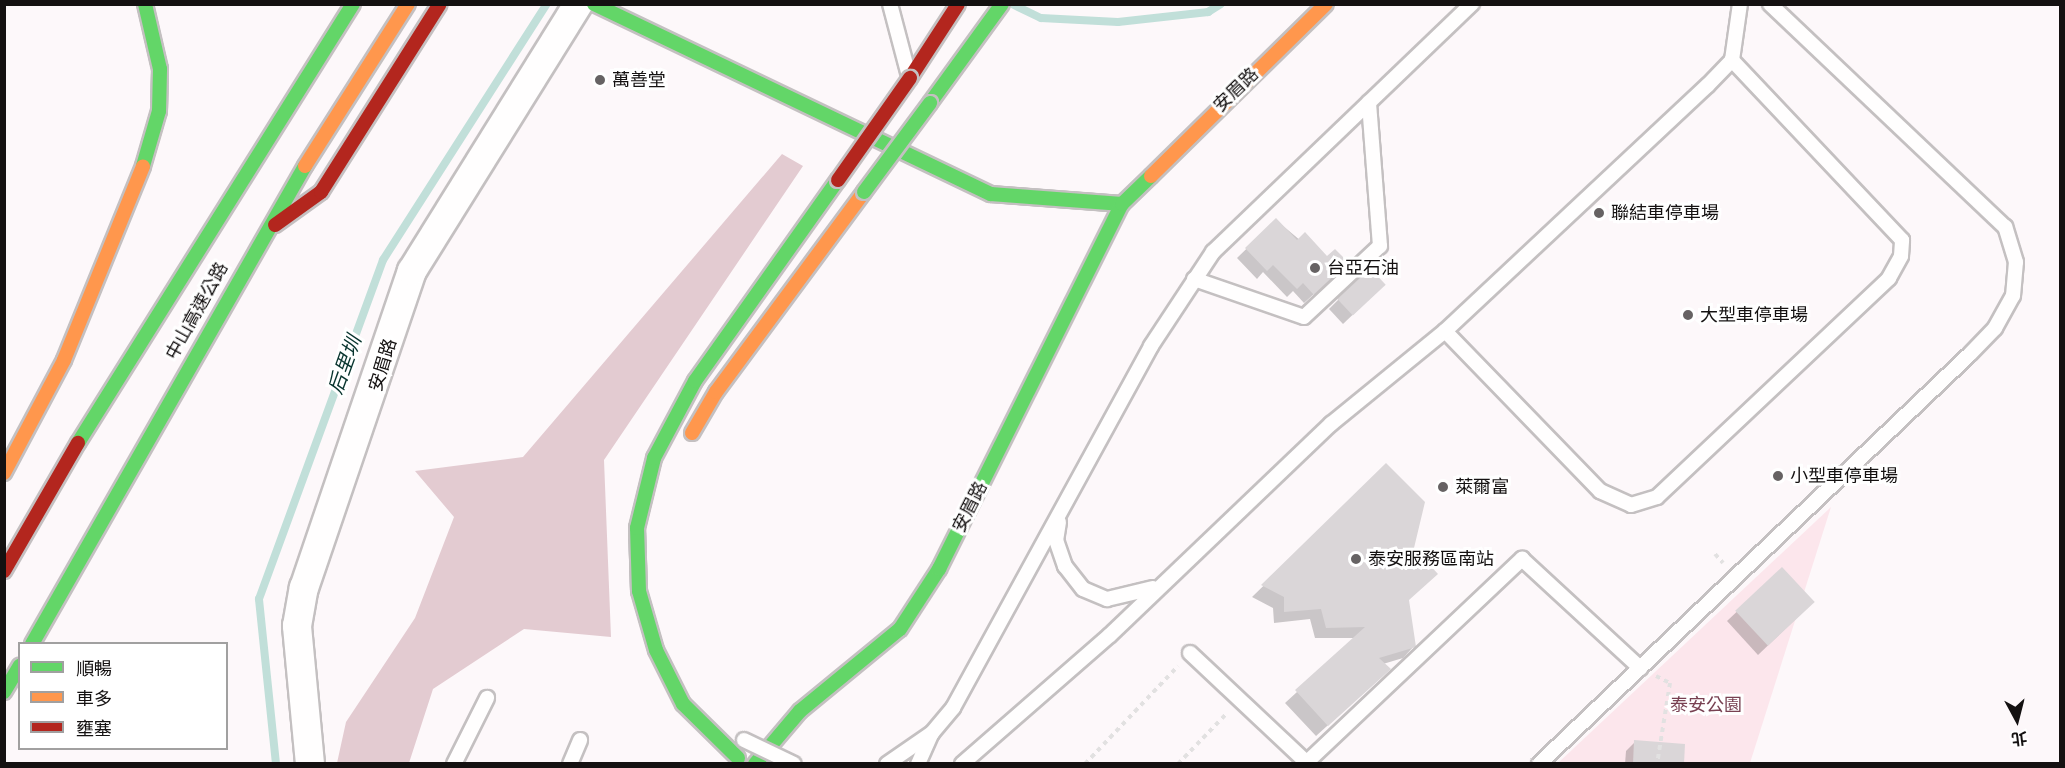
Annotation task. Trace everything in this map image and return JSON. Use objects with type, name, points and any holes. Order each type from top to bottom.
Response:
[{"type":"main road","points":[[4,472],[64,360],[142,170],[159,111],[160,69],[145,4]]},
{"type":"main road","name":"中山高速公路","points":[[4,571],[353,4]]},
{"type":"main road","name":"中山高速公路","points":[[33,642],[261,234],[408,4]]},
{"type":"main road","points":[[261,234],[321,192],[440,4]]},
{"type":"main road","points":[[594,4],[991,194],[1122,204]]},
{"type":"main road","points":[[747,762],[683,704],[656,650],[639,591],[637,528],[654,458],[695,381],[910,78],[958,4]]},
{"type":"main road","points":[[683,448],[716,392],[1002,4]]},
{"type":"main road","name":"安眉路","points":[[747,762],[800,711],[900,629],[939,568],[1122,204],[1326,4]]},
{"type":"main road","points":[[659,602],[669,646],[694,692]]},
{"type":"main road","points":[[4,692],[18,668]]},
{"type":"street","name":"安眉路","points":[[310,764],[297,626],[304,588],[412,271],[578,4]]},
{"type":"lane","points":[[890,4],[910,78],[930,103]]},
{"type":"lane","points":[[887,764],[932,733],[953,708],[1151,346],[1213,252],[1472,4]]},
{"type":"lane","points":[[962,764],[1161,584],[1331,424],[1444,331],[1732,60],[1740,4]]},
{"type":"lane","points":[[1539,764],[1970,354],[1995,328],[2013,296],[2016,261],[2005,227],[1770,4]]},
{"type":"lane","points":[[1444,331],[1600,491],[1631,505],[1656,497],[1872,295],[1901,256],[1902,240],[1732,60]]},
{"type":"lane","points":[[1194,279],[1304,317],[1380,246],[1369,102]]},
{"type":"lane","points":[[1060,514],[1056,540],[1065,566],[1083,589],[1107,599],[1128,598],[1161,584]]},
{"type":"lane","points":[[1190,653],[1306,763],[1522,559],[1640,668]]},
{"type":"lane","points":[[454,764],[487,698]]},
{"type":"lane","points":[[918,764],[932,733]]},
{"type":"lane","points":[[740,736],[794,764]]},
{"type":"lane","points":[[570,764],[580,740]]},
{"type":"path","points":[[1085,764],[1190,653]]},
{"type":"path","points":[[1640,668],[1670,683],[1657,764]]},
{"type":"path","points":[[1178,764],[1240,700]]},
{"type":"green space","name":"泰安公園","points":[[1831,507],[1750,763],[1558,763]]},
{"type":"shaded area","points":[[782,154],[803,166],[604,460],[611,637],[524,629],[433,689],[409,763],[337,763],[346,722],[415,618],[454,517],[415,471],[523,457]]},
{"type":"building","name":"台亞石油","points":[[1276,218],[1297,240],[1305,232],[1327,256],[1335,249],[1349,263],[1314,295],[1303,283],[1297,289],[1273,265],[1267,271],[1245,248]]},
{"type":"building","points":[[1370,268],[1386,285],[1353,316],[1337,299]]},
{"type":"building","name":"泰安服務區南站","points":[[1386,463],[1425,502],[1414,548],[1438,574],[1409,600],[1416,647],[1379,658],[1391,669],[1328,726],[1295,690],[1365,627],[1326,628],[1321,609],[1284,612],[1284,597],[1261,585]]},
{"type":"building","points":[[1782,567],[1815,602],[1768,646],[1735,611]]},
{"type":"building","points":[[1634,740],[1685,744],[1684,764],[1633,764]]},
{"type":"waterway","name":"后里圳","points":[[276,764],[259,599],[383,260],[547,4]]},
{"type":"waterway","name":"后里圳","points":[[1012,4],[1041,18],[1118,22],[1208,12],[1221,4]]},
{"type":"traffic: fast","points":[[143,166],[159,111],[160,69],[145,4]]},
{"type":"traffic: fast","points":[[78,443],[353,4]]},
{"type":"traffic: fast","points":[[594,4],[991,194],[1122,204]]},
{"type":"traffic: fast","points":[[930,103],[1002,4]]},
{"type":"traffic: fast","points":[[864,192],[930,103]]},
{"type":"traffic: fast","points":[[33,642],[305,166]]},
{"type":"traffic: fast","points":[[755,764],[800,711],[900,629],[939,569],[1122,204],[1151,176]]},
{"type":"traffic: fast","points":[[738,758],[683,704],[656,650],[639,591],[637,528],[654,458],[695,381],[838,180]]},
{"type":"traffic: fast","points":[[4,692],[18,668]]},
{"type":"traffic: slow","points":[[305,166],[408,4]]},
{"type":"traffic: slow","points":[[1151,176],[1326,4]]},
{"type":"traffic: slow","points":[[4,473],[64,360],[143,166]]},
{"type":"traffic: slow","points":[[692,433],[716,392],[864,192]]},
{"type":"traffic: jam","points":[[275,225],[321,192],[440,4]]},
{"type":"traffic: jam","points":[[910,78],[958,4]]},
{"type":"traffic: jam","points":[[838,180],[910,78]]},
{"type":"traffic: jam","points":[[4,571],[78,443]]},
{"type":"place","name":"萬善堂","points":[[600,80]]},
{"type":"place","name":"聯結車停車場","points":[[1599,213]]},
{"type":"place","name":"台亞石油","points":[[1315,268]]},
{"type":"place","name":"大型車停車場","points":[[1688,315]]},
{"type":"place","name":"小型車停車場","points":[[1778,476]]},
{"type":"place","name":"萊爾富","points":[[1443,487]]},
{"type":"place","name":"泰安服務區南站","points":[[1356,559]]}]
